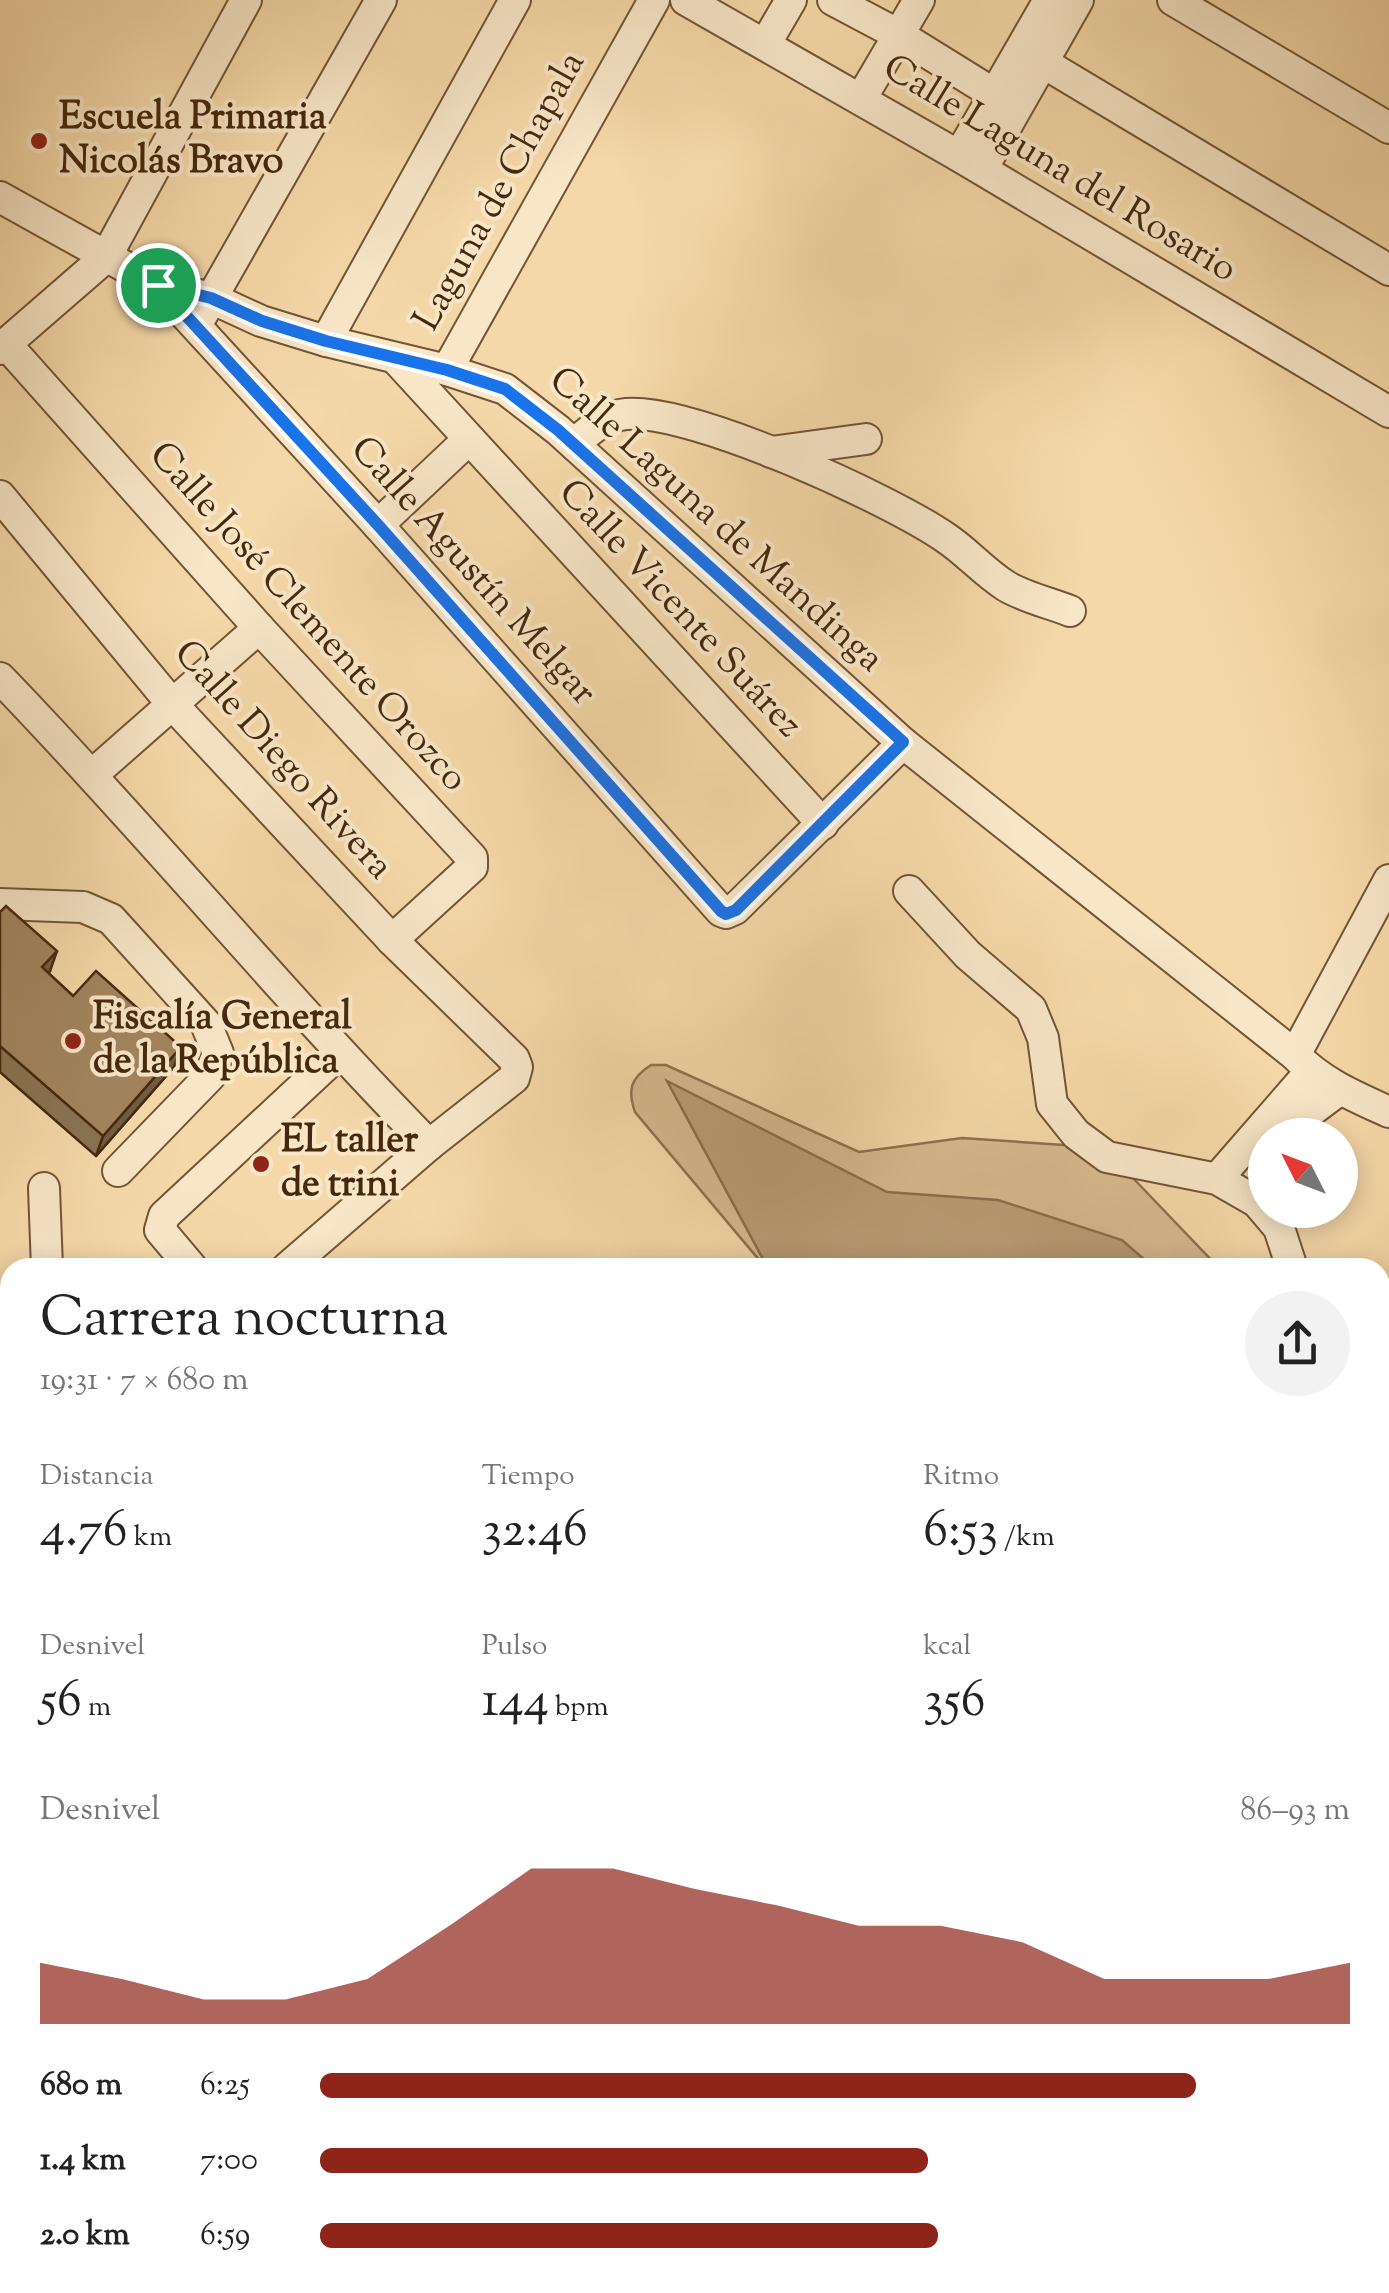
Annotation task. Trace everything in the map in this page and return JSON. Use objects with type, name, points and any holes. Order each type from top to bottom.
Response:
[{"type":"street","points":[[3,347],[106,257],[246,0]]},
{"type":"street","points":[[196,328],[381,0]]},
{"type":"street","points":[[326,341],[515,0]]},
{"type":"street","name":"Laguna de Chapala","points":[[447,370],[654,0]]},
{"type":"street","name":"Calle Laguna del Rosario","points":[[686,0],[970,162],[1389,412]]},
{"type":"street","points":[[766,44],[791,0]]},
{"type":"street","points":[[834,0],[1004,101]]},
{"type":"street","points":[[861,99],[920,0]]},
{"type":"street","points":[[970,162],[1004,101],[1049,0]]},
{"type":"street","points":[[1004,101],[1042,62],[1078,0]]},
{"type":"street","points":[[1173,0],[1389,128]]},
{"type":"street","points":[[1042,62],[1389,270]]},
{"type":"street","name":"Calle Laguna de Mandinga","points":[[0,197],[158,285],[211,298],[262,321],[326,341],[447,370],[505,389],[574,444],[903,742],[1303,1063],[1340,1090],[1389,1112]]},
{"type":"street","name":"Calle Agustín Melgar","points":[[158,285],[726,914],[736,910],[822,824]]},
{"type":"street","name":"Calle José Clemente Orozco","points":[[3,347],[472,858],[472,867],[392,940]]},
{"type":"street","name":"Calle Vicente Suárez","points":[[397,360],[822,824]]},
{"type":"street","points":[[574,444],[600,422],[624,414],[651,415],[716,432],[870,497],[944,536],[1008,588],[1070,610]]},
{"type":"street","points":[[378,525],[468,440]]},
{"type":"street","points":[[768,452],[866,440]]},
{"type":"street","name":"Calle Diego Rivera","points":[[0,496],[172,704],[392,940],[514,1060],[514,1078],[429,1145]]},
{"type":"street","points":[[93,774],[259,628]]},
{"type":"street","points":[[0,678],[93,774],[339,1053],[429,1145],[299,1258]]},
{"type":"street","points":[[822,824],[903,742]]},
{"type":"street","points":[[1286,1118],[1303,1063],[1389,880]]},
{"type":"street","points":[[909,892],[968,955],[1031,1009],[1043,1038],[1052,1104],[1076,1134],[1107,1157],[1248,1188]]},
{"type":"street","points":[[0,904],[83,907],[111,919],[206,1024],[218,1053],[210,1076],[118,1171]]},
{"type":"street","points":[[184,1258],[160,1230],[164,1216],[339,1053]]},
{"type":"street","points":[[1295,1118],[1340,1090]]},
{"type":"street","points":[[1217,1179],[1248,1154]]},
{"type":"street","points":[[44,1188],[46,1258]]},
{"type":"street","points":[[1279,1228],[1289,1258]]},
{"type":"shaded area","points":[[651,1065],[666,1065],[859,1152],[962,1138],[1093,1147],[1109,1153],[1209,1258],[757,1258],[635,1112],[632,1085]]},
{"type":"shaded area","points":[[667,1081],[887,1192],[998,1200],[1122,1240],[1143,1258],[762,1258]]},
{"type":"building","name":"Fiscalía General de la República","points":[[6,906],[57,951],[42,967],[73,996],[96,971],[181,1047],[103,1136],[0,1046],[0,912]]},
{"type":"place","name":"Escuela Primaria Nicolás Bravo","points":[[39,141]]},
{"type":"place","name":"Fiscalía General de la República","points":[[73,1041]]},
{"type":"place","name":"EL taller de trini","points":[[261,1164]]},
{"type":"route","points":[[158,285],[211,298],[262,321],[326,341],[447,370],[505,389],[558,430],[903,742],[736,910],[726,914],[721,911],[378,525],[158,285]]}]
